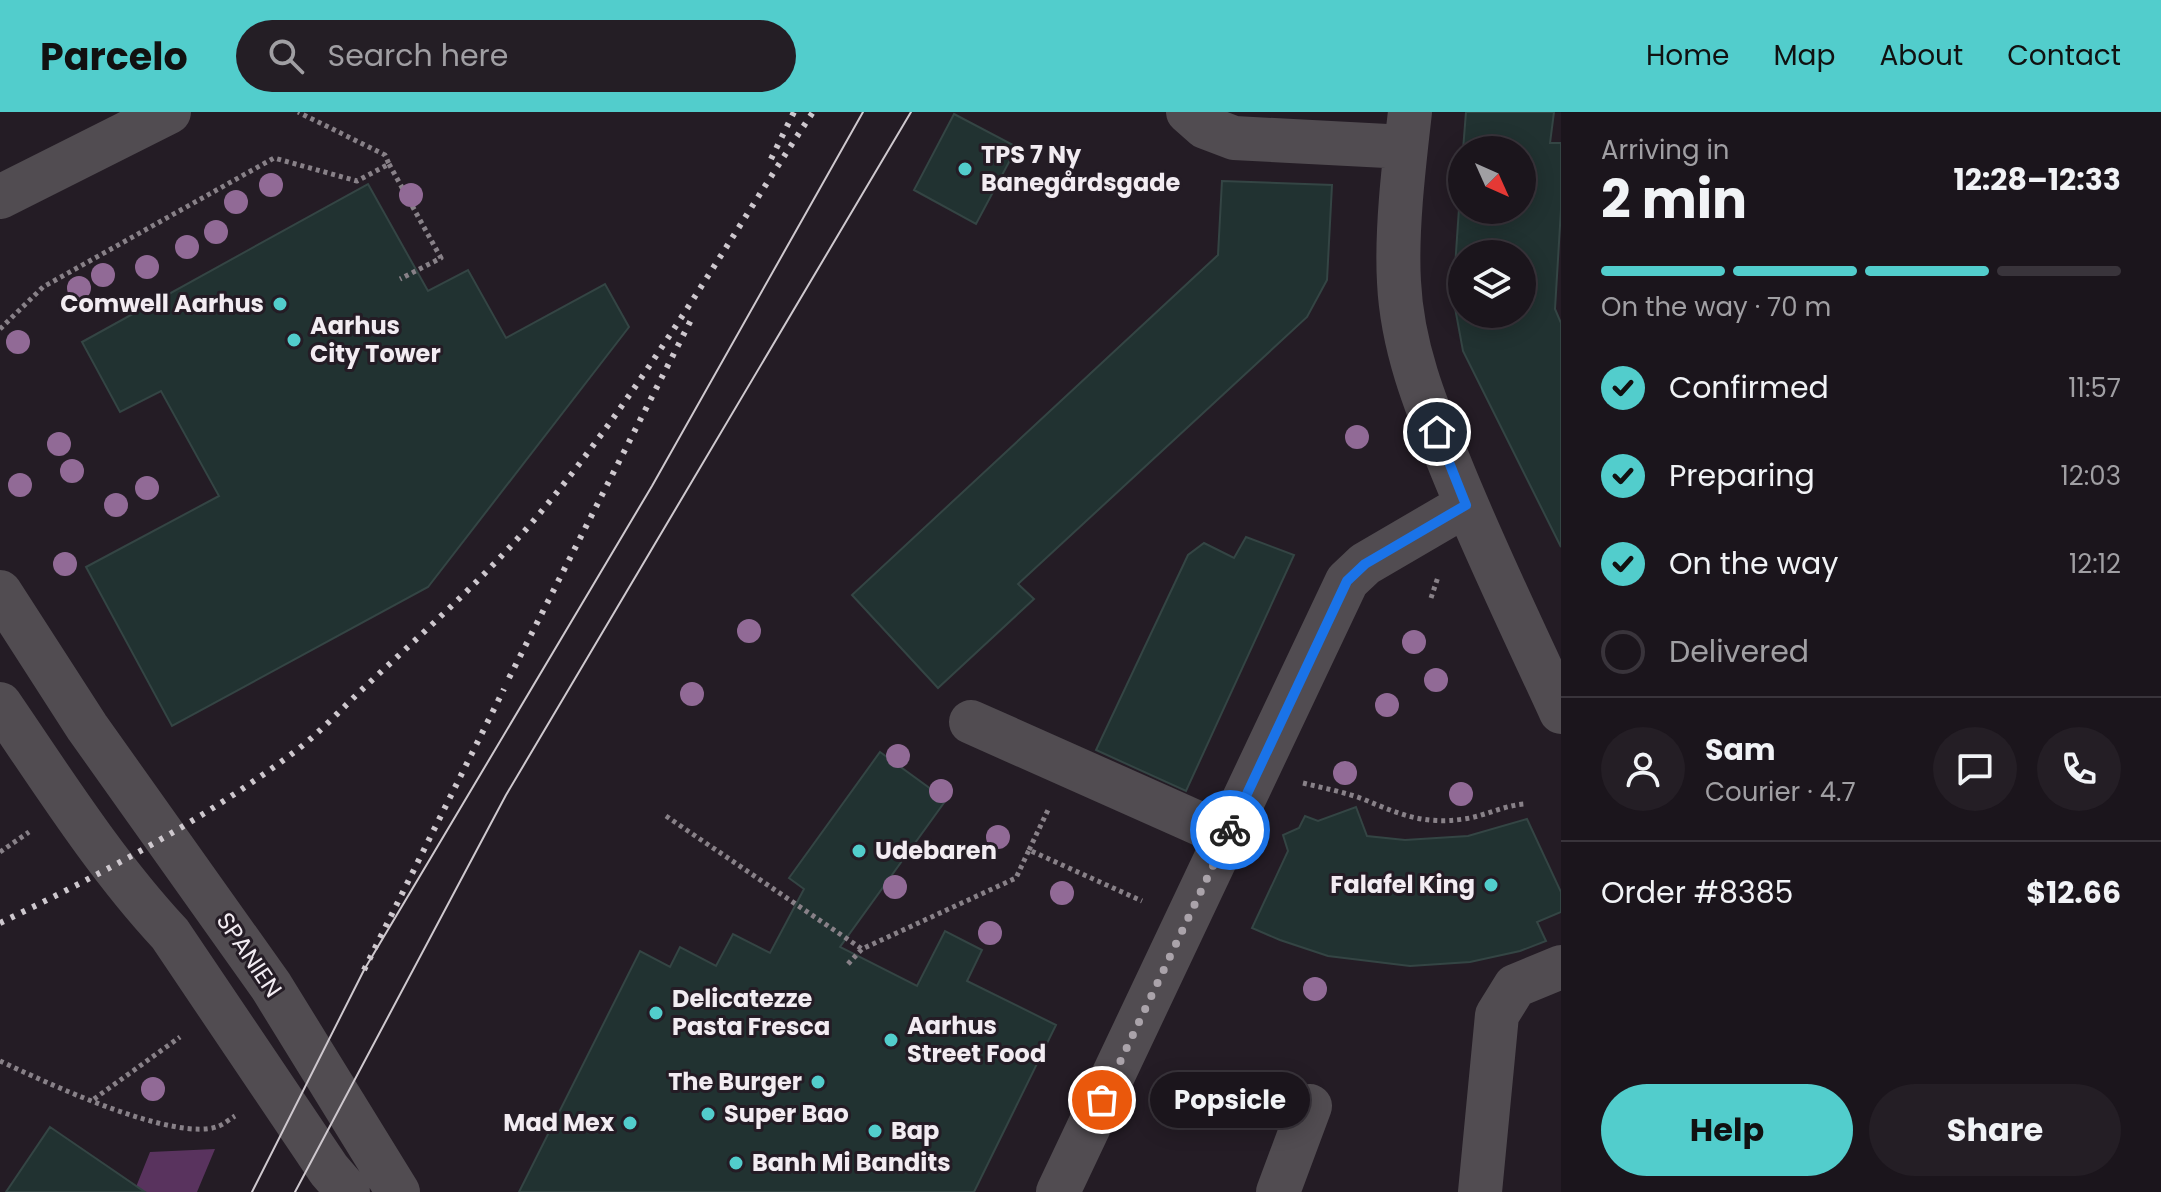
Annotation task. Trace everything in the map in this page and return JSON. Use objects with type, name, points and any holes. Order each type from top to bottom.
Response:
[{"type":"street","points":[[0,197],[169,112]]},
{"type":"street","points":[[1188,112],[1205,127],[1234,138],[1408,130],[1399,281],[1407,339],[1419,389],[1466,505],[1561,712]]},
{"type":"street","points":[[1058,1192],[1347,581],[1365,564],[1466,505]]},
{"type":"street","name":"SPANIEN","points":[[0,592],[87,727],[271,986],[398,1192]]},
{"type":"street","name":"SPANIEN","points":[[0,704],[103,854],[170,934],[337,1185]]},
{"type":"street","points":[[971,722],[1227,836]]},
{"type":"street","name":"SPANIEN","points":[[87,727],[104,781],[154,889],[170,934]]},
{"type":"street","points":[[1480,1192],[1497,1015],[1515,986],[1561,967]]},
{"type":"street","points":[[1278,1192],[1310,1106]]},
{"type":"path","points":[[298,112],[385,155],[441,258],[400,279]]},
{"type":"path","points":[[0,329],[43,287],[274,158],[357,181],[389,164]]},
{"type":"path","points":[[1302,783],[1361,798],[1392,813],[1427,820],[1466,819],[1507,805],[1524,804]]},
{"type":"path","points":[[666,816],[862,949]]},
{"type":"path","points":[[848,964],[862,949],[1016,878],[1029,850],[1186,922]]},
{"type":"path","points":[[93,1099],[221,1008]]},
{"type":"path","points":[[0,1061],[159,1125],[188,1129],[217,1127],[275,1088]]},
{"type":"shaded area","points":[[215,1149],[197,1192],[134,1192],[150,1152]]},
{"type":"building","points":[[1466,112],[1554,112],[1550,143],[1561,143],[1555,309],[1561,323],[1561,547],[1463,351],[1459,328],[1536,328],[1536,240],[1457,240],[1458,224],[1536,224],[1536,136],[1464,136]]},
{"type":"building","name":"TPS 7 Ny Banegårdsgade","points":[[954,114],[1017,147],[976,224],[914,190]]},
{"type":"building","points":[[1222,181],[1332,185],[1327,280],[1307,317],[1018,584],[1034,599],[938,688],[852,595],[1218,255]]},
{"type":"building","points":[[368,184],[428,291],[468,270],[506,338],[605,284],[629,327],[428,587],[172,726],[86,567],[219,496],[161,391],[120,412],[82,342]]},
{"type":"building","points":[[1246,537],[1294,555],[1186,791],[1096,750],[1188,555],[1204,543],[1234,558]]},
{"type":"building","points":[[880,752],[946,800],[840,947],[917,986],[945,931],[982,950],[967,981],[1056,1025],[974,1192],[519,1192],[640,951],[670,967],[680,947],[716,966],[733,934],[770,953],[804,889],[789,878]]},
{"type":"building","points":[[1356,807],[1367,836],[1405,840],[1468,836],[1527,819],[1561,892],[1561,912],[1537,922],[1546,941],[1520,951],[1470,962],[1410,966],[1328,956],[1252,928],[1288,851],[1283,835],[1299,828],[1305,816],[1318,821]]},
{"type":"building","points":[[50,1127],[145,1192],[6,1192]]},
{"type":"tram line","points":[[252,1192],[364,970],[652,486],[863,112]]},
{"type":"tram line","points":[[295,1192],[506,795],[911,112]]},
{"type":"railway","points":[[771,159],[794,112]]},
{"type":"railway","points":[[0,923],[151,845],[293,753],[479,580],[540,513],[614,417],[813,112]]},
{"type":"railway","points":[[509,678],[693,316]]},
{"type":"railway","points":[[364,970],[504,689]]},
{"type":"way so far","points":[[1102,1100],[1230,830]]},
{"type":"place","name":"TPS 7 Ny Banegårdsgade","points":[[965,169]]},
{"type":"place","name":"Comwell Aarhus","points":[[280,304]]},
{"type":"place","name":"Aarhus City Tower","points":[[294,340]]},
{"type":"place","name":"Udebaren","points":[[859,851]]},
{"type":"place","name":"Falafel King","points":[[1491,885]]},
{"type":"place","name":"Delicatezze Pasta Fresca","points":[[656,1013]]},
{"type":"place","name":"Aarhus Street Food","points":[[891,1040]]},
{"type":"place","name":"The Burger","points":[[818,1082]]},
{"type":"place","name":"Popsicle","points":[[1102,1100]]},
{"type":"place","name":"Super Bao","points":[[708,1114]]},
{"type":"place","name":"Mad Mex","points":[[630,1123]]},
{"type":"place","name":"Bap","points":[[875,1131]]},
{"type":"place","name":"Banh Mi Bandits","points":[[736,1163]]},
{"type":"route","points":[[1230,830],[1347,581],[1365,564],[1466,505],[1437,432]]}]
